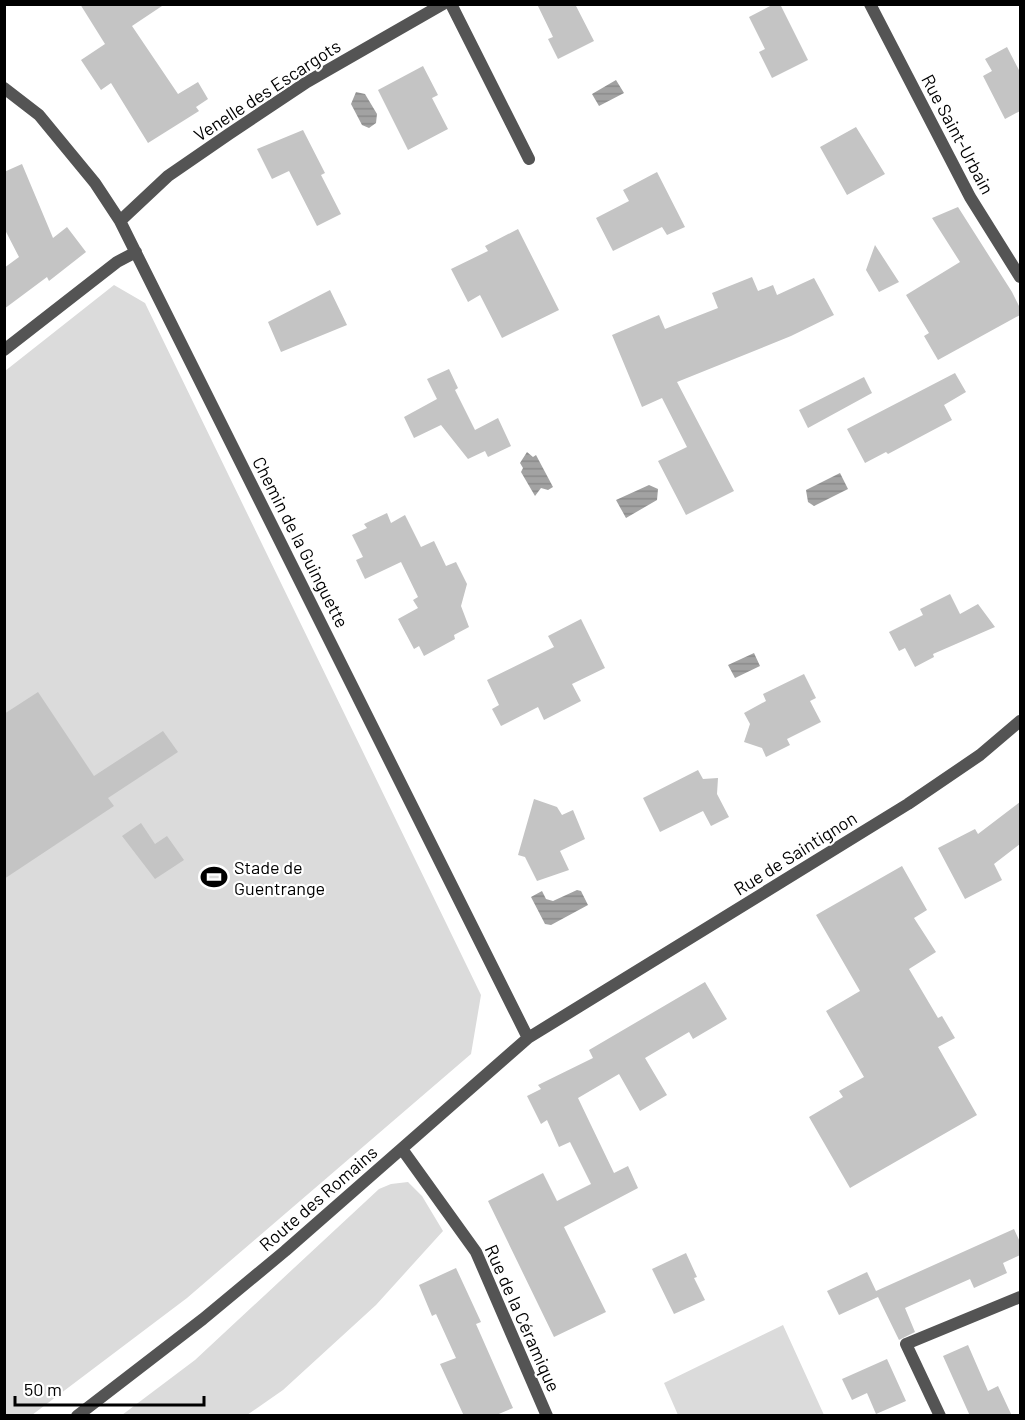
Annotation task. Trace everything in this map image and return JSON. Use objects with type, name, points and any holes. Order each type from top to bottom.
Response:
[{"type":"street","name":"Venelle des Escargots","points":[[120,221],[168,176],[229,134],[307,82],[443,4]]},
{"type":"street","points":[[451,4],[529,159]]},
{"type":"street","name":"Rue Saint-Urbain","points":[[870,4],[970,197],[1020,277]]},
{"type":"street","name":"Chemin de la Guinguette","points":[[4,88],[39,115],[95,183],[120,221],[528,1038]]},
{"type":"street","points":[[4,350],[117,262],[136,252]]},
{"type":"street","name":"Rue de Saintignon","points":[[580,1004],[802,872],[908,804],[980,755],[1020,721]]},
{"type":"street","name":"Route des Romains","points":[[77,1416],[203,1319],[528,1038],[580,1004]]},
{"type":"street","name":"Rue de la Céramique","points":[[402,1149],[476,1252],[547,1416]]},
{"type":"street","points":[[940,1416],[906,1344],[1020,1297]]},
{"type":"shaded area","points":[[616,80],[624,93],[599,106],[592,94]]},
{"type":"shaded area","points":[[356,92],[365,94],[377,114],[376,123],[369,128],[362,125],[351,104]]},
{"type":"shaded area","name":"Stade de Guentrange","points":[[114,285],[145,303],[481,995],[471,1054],[187,1298],[32,1415],[5,1415],[5,371]]},
{"type":"shaded area","points":[[527,452],[533,457],[536,455],[553,487],[548,490],[541,488],[535,496],[521,472],[523,468],[520,463]]},
{"type":"shaded area","points":[[840,473],[848,489],[814,506],[808,502],[806,490]]},
{"type":"shaded area","points":[[649,485],[658,489],[657,500],[626,518],[616,500]]},
{"type":"shaded area","points":[[754,653],[760,666],[735,678],[728,665]]},
{"type":"shaded area","points":[[577,890],[581,891],[588,905],[551,925],[545,924],[531,897],[542,891],[546,899],[553,901]]},
{"type":"shaded area","points":[[408,1182],[422,1196],[443,1231],[376,1305],[283,1390],[247,1415],[122,1415],[195,1360],[379,1189],[391,1184]]},
{"type":"shaded area","points":[[783,1325],[824,1415],[678,1415],[664,1383]]},
{"type":"building","points":[[80,4],[165,4],[132,26],[178,94],[198,82],[208,99],[196,107],[199,111],[148,143],[111,83],[101,90],[81,60],[105,44]]},
{"type":"building","points":[[537,4],[575,4],[594,41],[558,59],[548,39],[553,37]]},
{"type":"building","points":[[774,4],[780,4],[808,60],[772,78],[759,52],[765,49],[749,17]]},
{"type":"building","points":[[1007,47],[1020,72],[1020,111],[1005,119],[983,76],[992,71],[985,59]]},
{"type":"building","points":[[423,66],[438,95],[432,98],[448,129],[408,150],[378,90]]},
{"type":"building","points":[[856,127],[885,174],[847,195],[820,147]]},
{"type":"building","points":[[303,130],[325,173],[321,175],[341,214],[317,226],[289,171],[272,179],[257,149]]},
{"type":"building","points":[[22,164],[53,238],[67,227],[86,252],[49,281],[47,277],[4,309],[4,268],[19,257],[4,228],[4,172]]},
{"type":"building","points":[[657,172],[685,227],[667,235],[662,227],[613,251],[596,218],[629,201],[623,190]]},
{"type":"building","points":[[958,207],[1012,292],[1020,308],[1020,315],[938,360],[924,336],[929,333],[906,295],[960,262],[932,218]]},
{"type":"building","points":[[518,229],[559,310],[502,338],[480,295],[468,302],[451,269],[488,251],[485,246]]},
{"type":"building","points":[[875,245],[899,282],[879,292],[866,270]]},
{"type":"building","points":[[752,277],[758,291],[773,285],[777,295],[814,278],[834,315],[791,336],[677,382],[734,491],[686,515],[658,461],[687,447],[662,398],[642,407],[612,335],[659,315],[665,329],[718,308],[712,293]]},
{"type":"building","points":[[330,290],[347,325],[281,352],[268,322]]},
{"type":"building","points":[[449,369],[458,388],[455,390],[475,430],[498,418],[511,446],[488,457],[485,451],[468,459],[441,425],[414,438],[404,417],[437,399],[427,379]]},
{"type":"building","points":[[955,373],[966,392],[944,405],[952,420],[888,454],[886,452],[865,463],[847,429]]},
{"type":"building","points":[[864,377],[872,393],[808,428],[799,410]]},
{"type":"building","points":[[387,513],[391,523],[405,515],[421,547],[434,541],[446,566],[456,562],[467,584],[461,606],[469,627],[454,635],[455,639],[424,656],[419,646],[414,649],[398,619],[418,608],[413,600],[418,597],[401,562],[365,579],[356,560],[363,557],[352,535],[367,528],[364,524]]},
{"type":"building","points":[[950,594],[960,614],[978,604],[995,627],[933,654],[934,657],[915,667],[905,648],[899,651],[889,632],[923,615],[920,609]]},
{"type":"building","points":[[581,619],[605,668],[572,684],[581,701],[544,720],[538,707],[501,726],[492,709],[499,705],[487,680],[554,647],[548,636]]},
{"type":"building","points":[[804,674],[816,698],[810,701],[821,722],[787,739],[790,745],[766,757],[762,748],[744,742],[750,724],[744,713],[766,701],[763,694]]},
{"type":"building","points":[[38,692],[94,776],[163,731],[178,752],[108,798],[114,806],[4,879],[4,714]]},
{"type":"building","points":[[698,770],[703,779],[718,778],[717,794],[729,817],[711,826],[703,811],[660,832],[643,798]]},
{"type":"building","points":[[534,799],[557,807],[562,815],[573,810],[585,839],[560,851],[569,870],[537,881],[525,857],[518,855]]},
{"type":"building","points":[[1020,802],[1020,844],[994,864],[1002,880],[965,899],[938,848],[975,829],[978,834]]},
{"type":"building","points":[[141,823],[155,844],[167,836],[184,860],[155,879],[122,836]]},
{"type":"building","points":[[902,866],[927,910],[914,918],[936,952],[909,969],[938,1018],[942,1016],[955,1038],[938,1047],[977,1115],[850,1188],[809,1117],[843,1097],[839,1091],[864,1077],[826,1011],[860,991],[816,915]]},
{"type":"building","points":[[705,982],[727,1019],[693,1039],[689,1032],[645,1058],[667,1095],[640,1111],[619,1074],[578,1098],[614,1173],[628,1166],[638,1188],[564,1227],[606,1312],[554,1337],[488,1201],[543,1173],[557,1201],[591,1184],[570,1142],[559,1147],[547,1120],[541,1124],[527,1096],[541,1089],[538,1085],[593,1058],[589,1050]]},
{"type":"building","points":[[1014,1229],[1020,1242],[1020,1255],[1003,1263],[1007,1273],[974,1288],[970,1279],[905,1308],[915,1332],[899,1340],[878,1297],[839,1315],[827,1291],[867,1272],[876,1291]]},
{"type":"building","points":[[686,1253],[697,1277],[694,1278],[705,1300],[674,1314],[652,1269]]},
{"type":"building","points":[[456,1268],[481,1322],[476,1324],[513,1408],[494,1416],[464,1416],[440,1364],[456,1358],[436,1314],[432,1316],[419,1285]]},
{"type":"building","points":[[968,1345],[988,1391],[998,1386],[1012,1416],[970,1416],[943,1356]]},
{"type":"building","points":[[887,1359],[906,1401],[876,1414],[867,1393],[852,1400],[842,1379]]},
{"type":"place","name":"Stade de Guentrange","points":[[214,877]]}]
